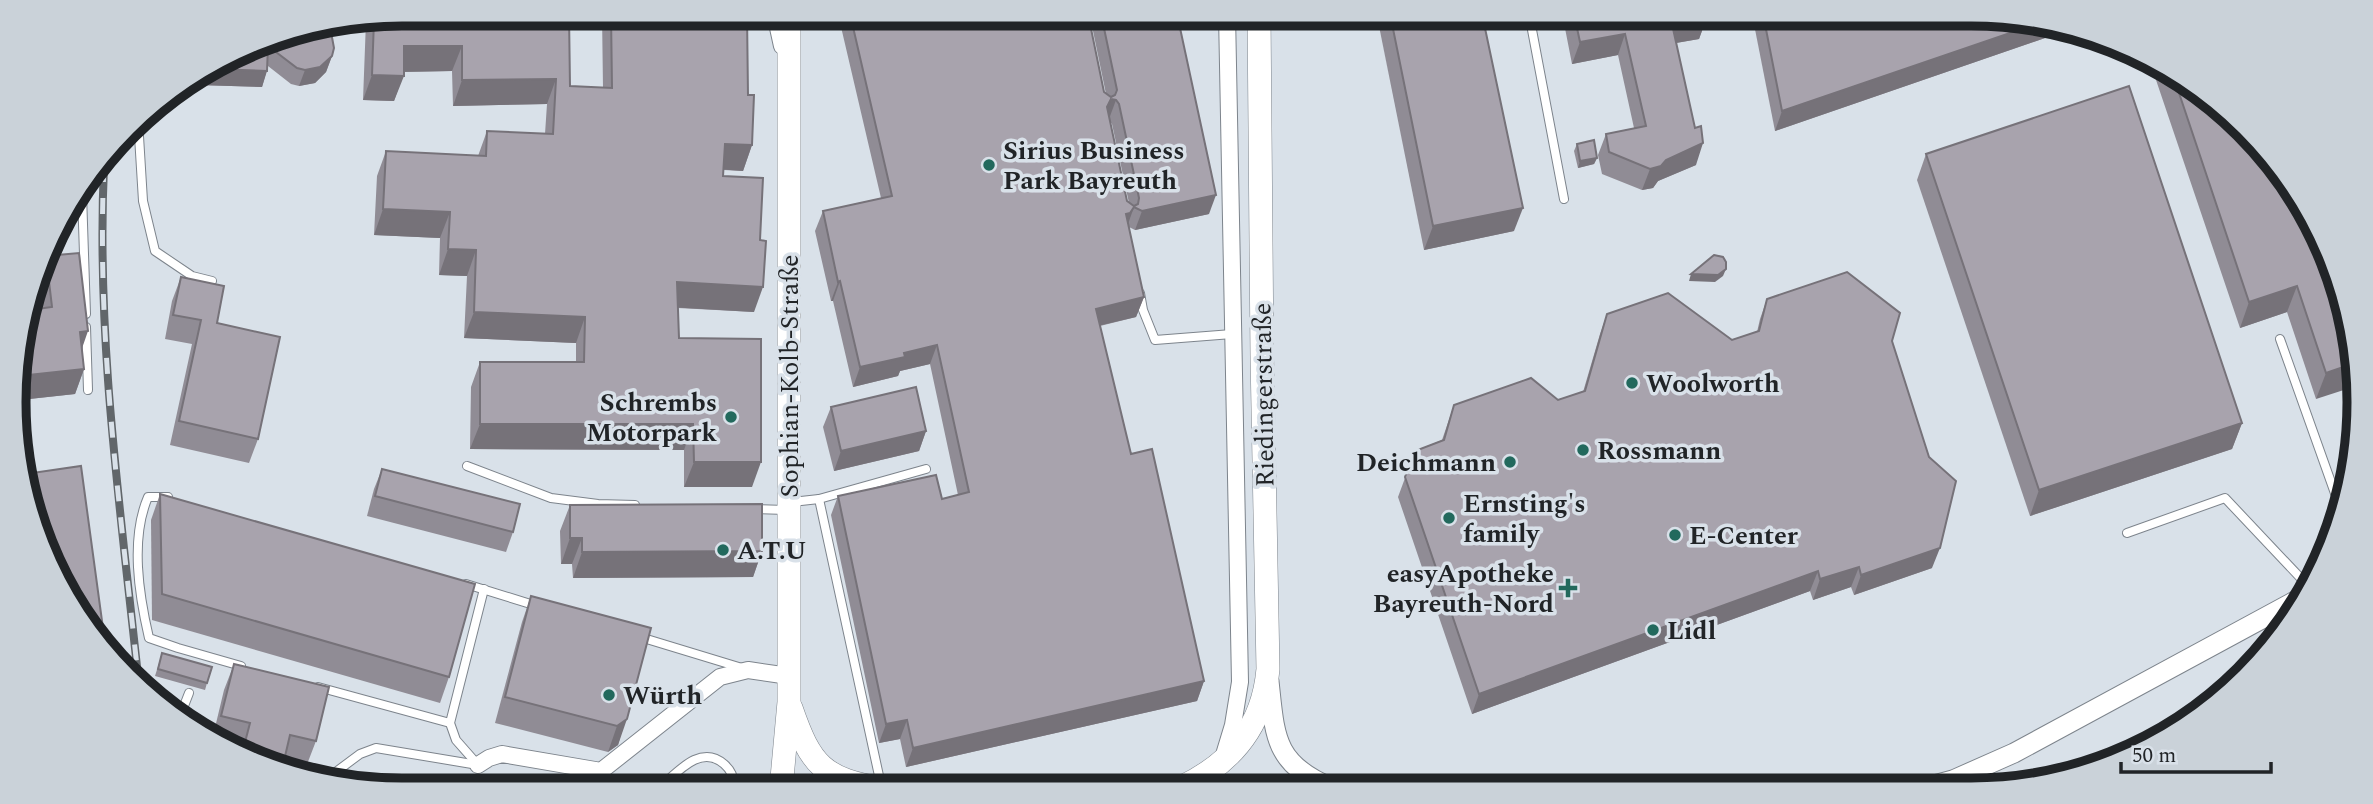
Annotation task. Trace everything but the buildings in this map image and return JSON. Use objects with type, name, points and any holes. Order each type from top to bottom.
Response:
[{"type":"main road","name":"Sophian-Kolb-Straße","points":[[782,778],[789,702],[789,26]]},
{"type":"main road","name":"Riedingerstraße","points":[[1199,778],[1222,762],[1252,727],[1263,704],[1268,669],[1261,320],[1259,26]]},
{"type":"main road","points":[[789,702],[806,746],[820,767],[840,778]]},
{"type":"street","points":[[778,26],[789,75]]},
{"type":"street","name":"Riedingerstraße","points":[[1222,762],[1233,725],[1240,682],[1227,26]]},
{"type":"street","points":[[1958,778],[2014,753],[2286,606]]},
{"type":"street","points":[[1268,669],[1275,734],[1283,753],[1309,778]]},
{"type":"street","points":[[478,765],[502,754],[601,771],[720,677],[748,670],[789,676]]},
{"type":"lane","points":[[1531,26],[1564,200]]},
{"type":"lane","points":[[139,133],[143,201],[155,251],[192,276],[212,281]]},
{"type":"lane","points":[[82,205],[88,390]]},
{"type":"lane","points":[[72,258],[84,256]]},
{"type":"lane","points":[[1138,284],[1143,310],[1155,340],[1232,334]]},
{"type":"lane","points":[[2280,340],[2335,494]]},
{"type":"lane","points":[[467,466],[551,498],[598,504],[649,506]]},
{"type":"lane","points":[[738,509],[789,506],[926,469]]},
{"type":"lane","points":[[179,500],[166,496],[148,497],[142,512],[138,569],[141,604],[149,638],[256,670]]},
{"type":"lane","points":[[2127,533],[2225,498],[2302,579]]},
{"type":"lane","points":[[819,499],[881,778]]},
{"type":"lane","points":[[458,582],[550,610]]},
{"type":"lane","points":[[478,765],[456,740],[450,723],[484,589]]},
{"type":"lane","points":[[629,634],[748,670]]},
{"type":"lane","points":[[308,684],[450,723]]},
{"type":"lane","points":[[183,707],[189,693]]},
{"type":"lane","points":[[336,772],[360,754],[376,748],[478,765]]},
{"type":"lane","points":[[671,778],[689,763],[706,756],[727,766],[733,778]]},
{"type":"green space","points":[[2181,713],[2159,727],[2133,741]]},
{"type":"railway","points":[[104,173],[102,230],[106,358],[137,669]]},
{"type":"place","name":"Sirius Business Park Bayreuth","points":[[989,165]]},
{"type":"place","name":"Woolworth","points":[[1632,383]]},
{"type":"place","name":"Schrembs Motorpark","points":[[731,417]]},
{"type":"place","name":"Rossmann","points":[[1583,450]]},
{"type":"place","name":"Deichmann","points":[[1510,462]]},
{"type":"place","name":"Ernsting's family","points":[[1449,518]]},
{"type":"place","name":"E-Center","points":[[1675,535]]},
{"type":"place","name":"A.T.U","points":[[723,550]]},
{"type":"place","name":"easyApotheke Bayreuth-Nord","points":[[1568,588]]},
{"type":"place","name":"Lidl","points":[[1653,630]]},
{"type":"place","name":"Würth","points":[[609,695]]}]
